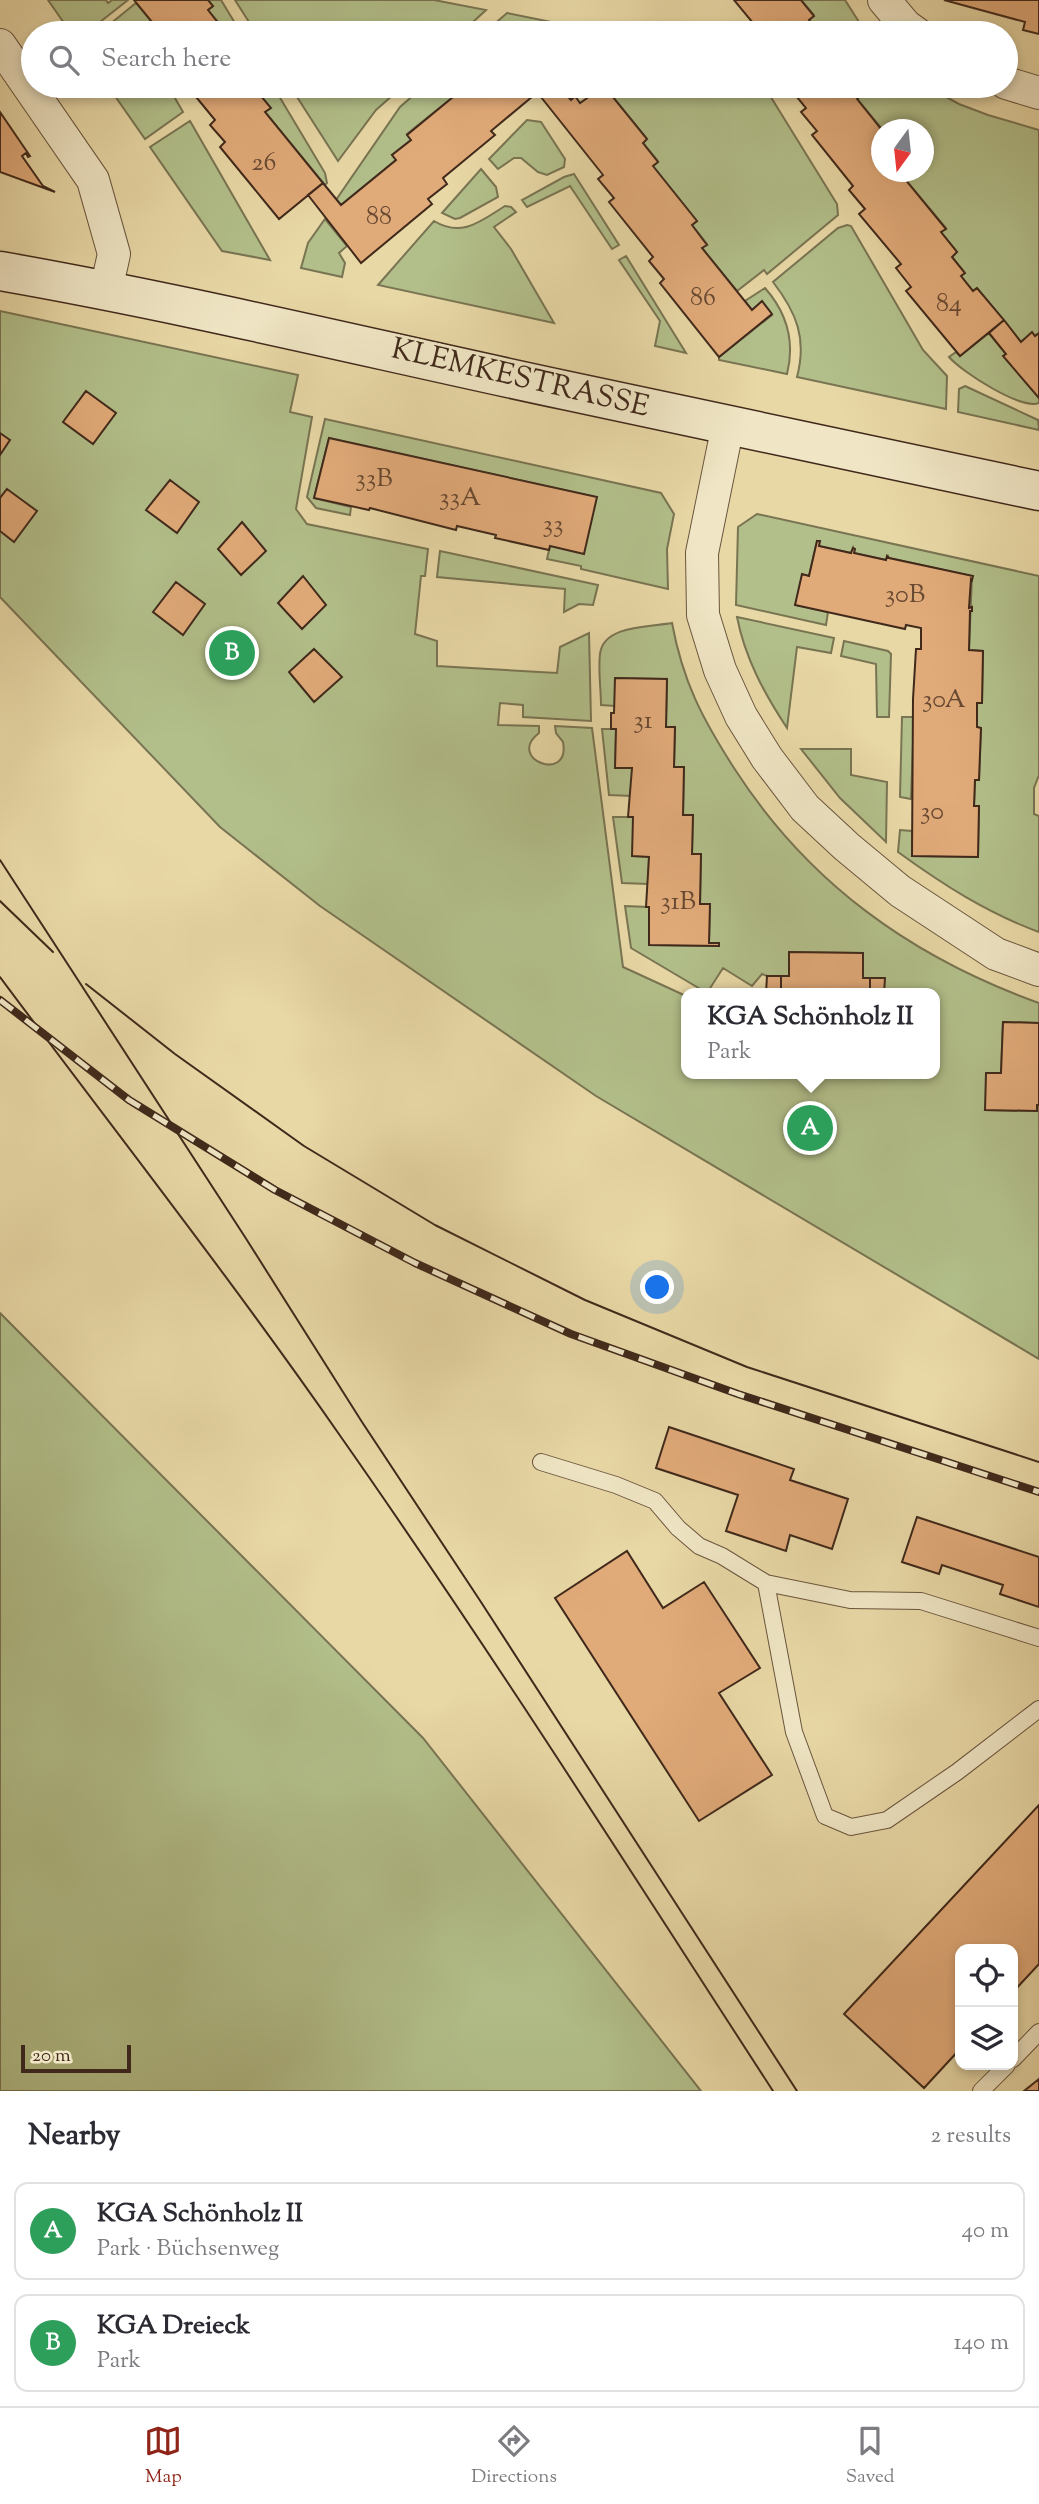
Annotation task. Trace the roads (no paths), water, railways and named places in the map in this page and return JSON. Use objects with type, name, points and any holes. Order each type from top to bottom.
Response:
[{"type":"street","points":[[884,0],[902,21]]},
{"type":"street","points":[[0,45],[21,75]]},
{"type":"street","points":[[1018,87],[1039,93]]},
{"type":"street","points":[[37,98],[93,180],[114,254],[106,290]]},
{"type":"street","name":"KLEMKESTRASSE","points":[[0,271],[106,290],[1039,491]]},
{"type":"street","points":[[727,425],[702,553],[703,615],[720,670],[741,716],[767,758],[805,808],[847,847],[900,891],[985,947],[996,954],[1039,970]]},
{"type":"lane","points":[[541,1462],[616,1485],[655,1501],[678,1528],[699,1546],[722,1556],[766,1583],[849,1600],[921,1601],[1039,1638]]},
{"type":"lane","points":[[766,1583],[794,1732],[825,1816],[851,1826],[887,1820],[957,1772],[1039,1709]]},
{"type":"lane","points":[[1018,2054],[1039,2032]]},
{"type":"lane","points":[[981,2091],[1002,2070]]},
{"type":"tram line","points":[[0,860],[797,2091]]},
{"type":"tram line","points":[[0,901],[53,952]]},
{"type":"tram line","points":[[0,977],[215,1263],[341,1437],[506,1680],[773,2091]]},
{"type":"tram line","points":[[86,984],[175,1054],[304,1146],[435,1225],[585,1300],[747,1367],[1039,1462]]},
{"type":"railway","points":[[0,1000],[129,1100],[275,1190],[415,1263],[571,1334],[738,1394],[1039,1492]]},
{"type":"place","name":"KGA Dreieck","points":[[232,653]]},
{"type":"place","name":"KGA Schönholz II","points":[[810,1128]]}]
